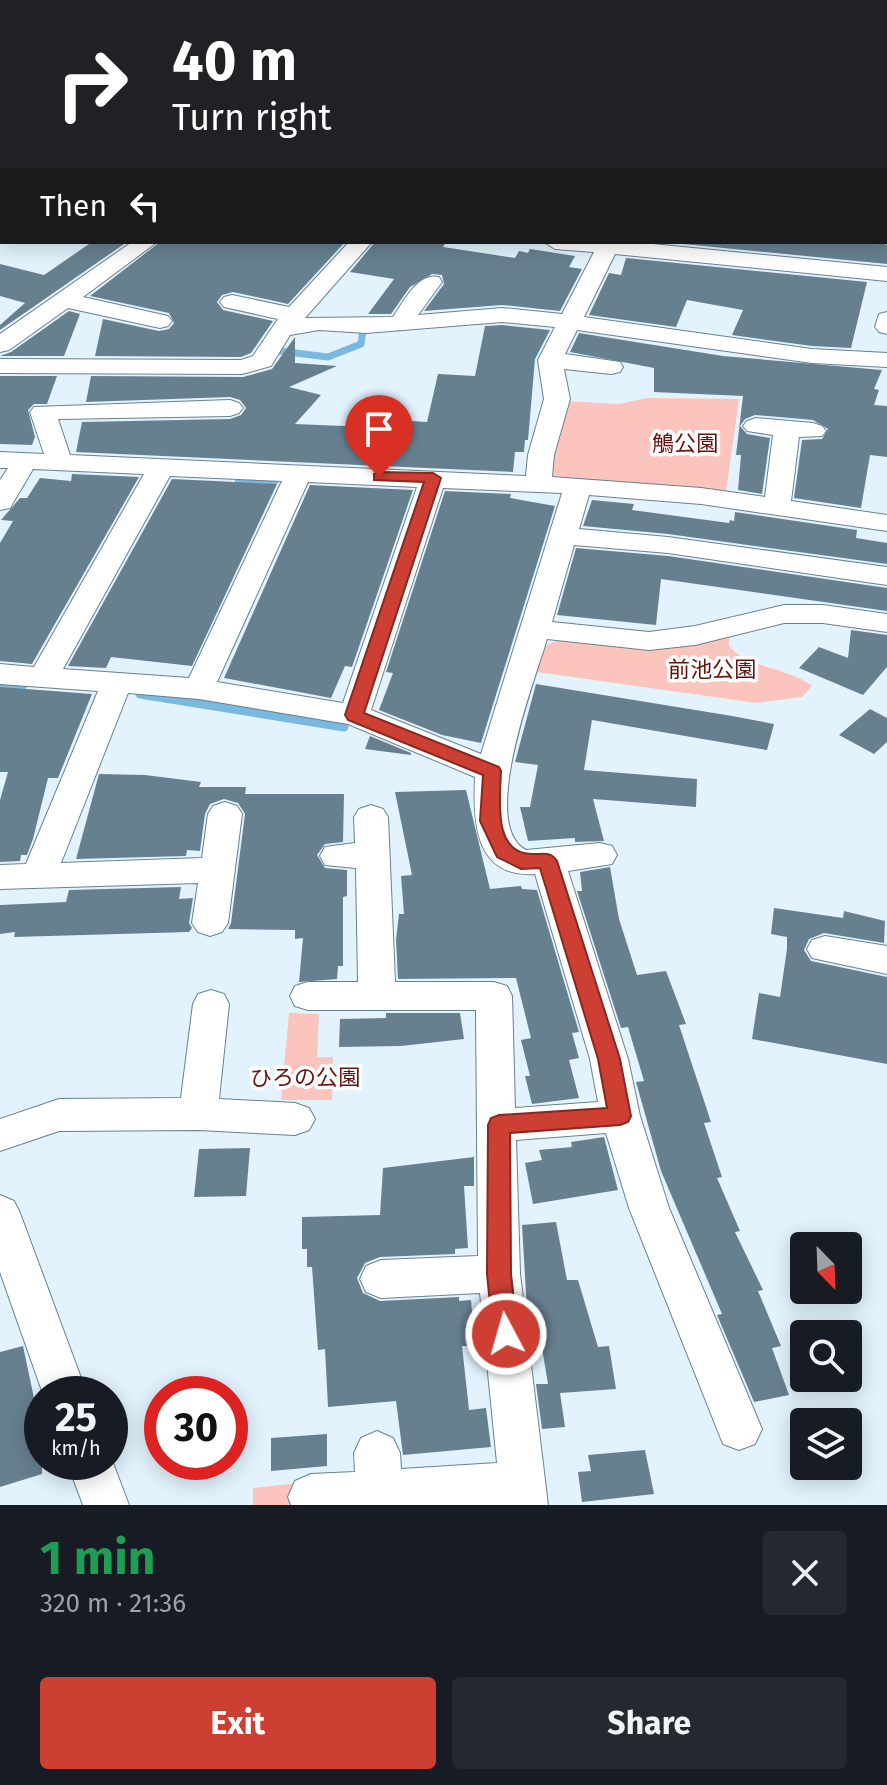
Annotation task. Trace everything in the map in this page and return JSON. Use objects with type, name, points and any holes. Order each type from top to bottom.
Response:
[{"type":"street","points":[[0,345],[143,244]]},
{"type":"street","points":[[0,366],[242,367],[262,361],[288,322],[359,244]]},
{"type":"street","points":[[596,244],[778,251],[887,274]]},
{"type":"street","points":[[538,484],[541,455],[557,399],[550,360],[616,245]]},
{"type":"street","points":[[400,323],[431,282]]},
{"type":"street","points":[[63,300],[160,321]]},
{"type":"street","points":[[232,302],[288,322],[366,326],[502,315],[812,356],[887,360]]},
{"type":"street","points":[[887,319],[887,327]]},
{"type":"street","points":[[550,360],[611,367]]},
{"type":"street","points":[[59,461],[43,412],[184,402],[230,408]]},
{"type":"street","points":[[756,426],[800,430],[777,507]]},
{"type":"street","points":[[0,502],[13,460],[59,461],[160,469],[578,486],[701,496],[887,523]]},
{"type":"street","points":[[43,677],[160,469]]},
{"type":"street","points":[[199,689],[298,475]]},
{"type":"street","points":[[354,715],[433,478]]},
{"type":"street","points":[[578,486],[492,771],[490,821],[504,852],[521,862],[600,855]]},
{"type":"street","points":[[563,536],[668,545],[887,576]]},
{"type":"street","points":[[537,629],[626,640],[662,641],[807,612],[887,623]]},
{"type":"street","points":[[0,674],[199,689],[354,715],[492,771]]},
{"type":"street","points":[[39,875],[116,684]]},
{"type":"street","points":[[210,923],[225,814]]},
{"type":"street","points":[[371,817],[355,856],[377,996]]},
{"type":"street","points":[[548,861],[609,1059],[620,1116],[649,1208],[739,1429]]},
{"type":"street","points":[[0,877],[217,870]]},
{"type":"street","points":[[825,949],[887,960]]},
{"type":"street","points":[[308,996],[494,996],[499,1125],[499,1274],[524,1494],[378,1473],[311,1497]]},
{"type":"street","points":[[198,1114],[211,1004]]},
{"type":"street","points":[[0,1135],[59,1115],[198,1114],[295,1119]]},
{"type":"street","points":[[499,1125],[620,1116]]},
{"type":"street","points":[[0,1214],[58,1376]]},
{"type":"street","points":[[381,1279],[499,1274]]},
{"type":"street","points":[[97,1480],[106,1505]]},
{"type":"green space","name":"鵤公園","points":[[647,398],[739,399],[726,492],[553,476],[543,470],[562,401],[619,404]]},
{"type":"green space","name":"前池公園","points":[[729,637],[729,645],[745,658],[812,686],[802,697],[757,703],[537,672],[544,646],[560,639],[652,649]]},
{"type":"green space","name":"ひろの公園","points":[[289,1013],[319,1014],[317,1057],[333,1057],[332,1100],[281,1100]]},
{"type":"green space","points":[[299,1483],[300,1505],[253,1505],[253,1488]]},
{"type":"building","points":[[89,244],[124,244],[0,330],[0,325],[25,303],[0,296],[0,264],[44,275]]},
{"type":"building","points":[[157,244],[343,244],[288,304],[233,292],[222,295],[217,302],[223,310],[273,321],[251,353],[241,357],[95,356],[103,319],[159,331],[169,329],[174,323],[169,313],[90,296]]},
{"type":"building","points":[[373,244],[445,244],[443,247],[515,258],[519,251],[528,253],[530,249],[575,256],[569,267],[582,269],[560,311],[502,305],[424,311],[444,284],[442,275],[432,274],[410,287],[391,314],[368,314],[394,279],[350,272]]},
{"type":"building","points":[[683,244],[886,244],[887,264]]},
{"type":"building","points":[[626,258],[867,282],[851,348],[732,335],[743,310],[687,300],[676,327],[589,315],[609,273],[621,275]]},
{"type":"building","points":[[69,311],[80,314],[64,356],[0,356],[11,352]]},
{"type":"building","points":[[485,326],[550,330],[535,359],[528,440],[525,440],[524,452],[515,452],[513,472],[76,452],[82,422],[230,419],[241,415],[246,408],[240,400],[230,397],[86,402],[91,376],[243,377],[272,369],[295,337],[295,363],[337,366],[289,387],[321,395],[295,424],[393,428],[395,420],[427,422],[438,374],[475,376]]},
{"type":"building","points":[[579,333],[723,356],[882,370],[874,389],[879,390],[874,405],[887,406],[887,457],[870,455],[861,508],[794,498],[802,440],[822,439],[828,429],[813,420],[755,415],[745,419],[740,426],[747,434],[770,438],[762,494],[738,490],[741,455],[736,455],[743,396],[654,392],[654,368],[570,352]]},
{"type":"building","points":[[0,376],[57,376],[47,404],[34,404],[28,410],[35,437],[32,445],[0,444]]},
{"type":"building","points":[[72,474],[139,477],[32,664],[0,661],[0,543],[13,521],[1,520],[20,498],[27,498],[40,478],[71,481]]},
{"type":"building","points":[[172,479],[277,484],[192,666],[111,657],[106,668],[68,666]]},
{"type":"building","points":[[310,485],[413,490],[352,667],[345,666],[331,698],[224,678]]},
{"type":"building","points":[[445,491],[511,494],[510,498],[555,506],[481,743],[442,735],[379,710],[393,673],[386,672]]},
{"type":"building","points":[[592,500],[634,504],[632,510],[729,523],[730,520],[734,521],[735,512],[857,530],[856,538],[887,543],[887,564],[668,534],[583,526]]},
{"type":"building","points":[[576,548],[668,556],[887,588],[887,611],[661,579],[656,625],[557,615]]},
{"type":"building","points":[[851,630],[887,635],[887,667],[863,695],[799,668],[819,647],[848,658]]},
{"type":"building","points":[[536,684],[774,724],[767,750],[592,720],[584,770],[697,779],[696,807],[593,799],[604,841],[575,842],[575,838],[528,841],[520,807],[530,807],[538,765],[515,762]]},
{"type":"building","points":[[0,687],[92,694],[58,778],[48,778],[33,839],[27,855],[21,855],[20,861],[0,862],[0,800],[8,772],[0,772]]},
{"type":"building","points":[[870,709],[887,718],[887,742],[874,754],[839,735]]},
{"type":"building","points":[[370,736],[411,753],[411,755],[365,749]]},
{"type":"building","points":[[99,774],[145,775],[201,782],[199,787],[246,787],[245,794],[344,794],[343,842],[325,844],[317,855],[325,868],[347,870],[347,896],[343,897],[343,966],[338,966],[337,979],[299,982],[303,938],[295,939],[295,930],[228,929],[245,814],[238,803],[224,799],[210,804],[205,814],[200,851],[187,850],[186,856],[76,859]]},
{"type":"building","points":[[466,790],[490,889],[521,886],[522,889],[537,890],[579,1032],[572,1033],[579,1058],[569,1060],[579,1098],[532,1104],[525,1076],[530,1076],[521,1040],[531,1038],[516,978],[398,979],[396,940],[399,914],[404,914],[401,876],[412,875],[395,792]]},
{"type":"building","points":[[610,867],[619,919],[637,975],[666,971],[686,1024],[679,1025],[711,1122],[704,1123],[722,1177],[717,1178],[740,1231],[735,1232],[763,1290],[758,1291],[781,1346],[772,1348],[789,1395],[754,1402],[717,1315],[722,1314],[661,1171],[636,1082],[644,1081],[628,1027],[621,1028],[577,891],[582,891],[580,872]]},
{"type":"building","points":[[181,887],[179,899],[193,898],[189,923],[192,928],[189,932],[14,937],[15,932],[0,934],[0,905],[66,902],[69,890]]},
{"type":"building","points":[[774,908],[843,918],[844,911],[885,921],[884,943],[824,933],[809,939],[804,950],[811,961],[887,977],[887,1064],[752,1039],[759,993],[780,997],[787,937],[771,934]]},
{"type":"building","points":[[386,1013],[460,1013],[464,1039],[401,1046],[339,1047],[340,1019],[386,1018]]},
{"type":"building","points":[[604,1137],[618,1190],[533,1204],[525,1163],[542,1160],[539,1150],[572,1147],[571,1142]]},
{"type":"building","points":[[250,1148],[246,1196],[194,1197],[199,1149]]},
{"type":"building","points":[[474,1157],[474,1186],[464,1186],[468,1248],[455,1249],[455,1254],[380,1257],[365,1263],[357,1278],[363,1293],[380,1301],[459,1297],[459,1301],[471,1300],[475,1346],[462,1346],[469,1410],[486,1408],[491,1447],[403,1455],[396,1401],[328,1407],[325,1349],[318,1350],[312,1267],[307,1267],[307,1249],[302,1249],[302,1217],[380,1215],[383,1168]]},
{"type":"building","points":[[556,1222],[567,1280],[578,1280],[598,1347],[609,1346],[616,1389],[560,1393],[565,1427],[542,1429],[536,1384],[548,1384],[539,1330],[533,1331],[527,1310],[522,1225]]},
{"type":"building","points":[[23,1346],[29,1376],[24,1376],[24,1480],[0,1487],[0,1352]]},
{"type":"building","points":[[327,1434],[327,1466],[271,1471],[271,1438]]},
{"type":"building","points":[[645,1450],[654,1494],[582,1502],[578,1472],[591,1471],[588,1455]]},
{"type":"waterway","points":[[279,351],[328,357],[361,344],[363,330]]},
{"type":"waterway","points":[[238,479],[275,481]]},
{"type":"waterway","points":[[0,685],[23,685]]},
{"type":"waterway","points":[[140,694],[344,727]]},
{"type":"route","points":[[379,477],[433,478],[354,715],[492,771],[490,821],[504,852],[521,862],[548,861],[578,967],[609,1059],[620,1116],[499,1125],[499,1274],[506,1334]]}]
